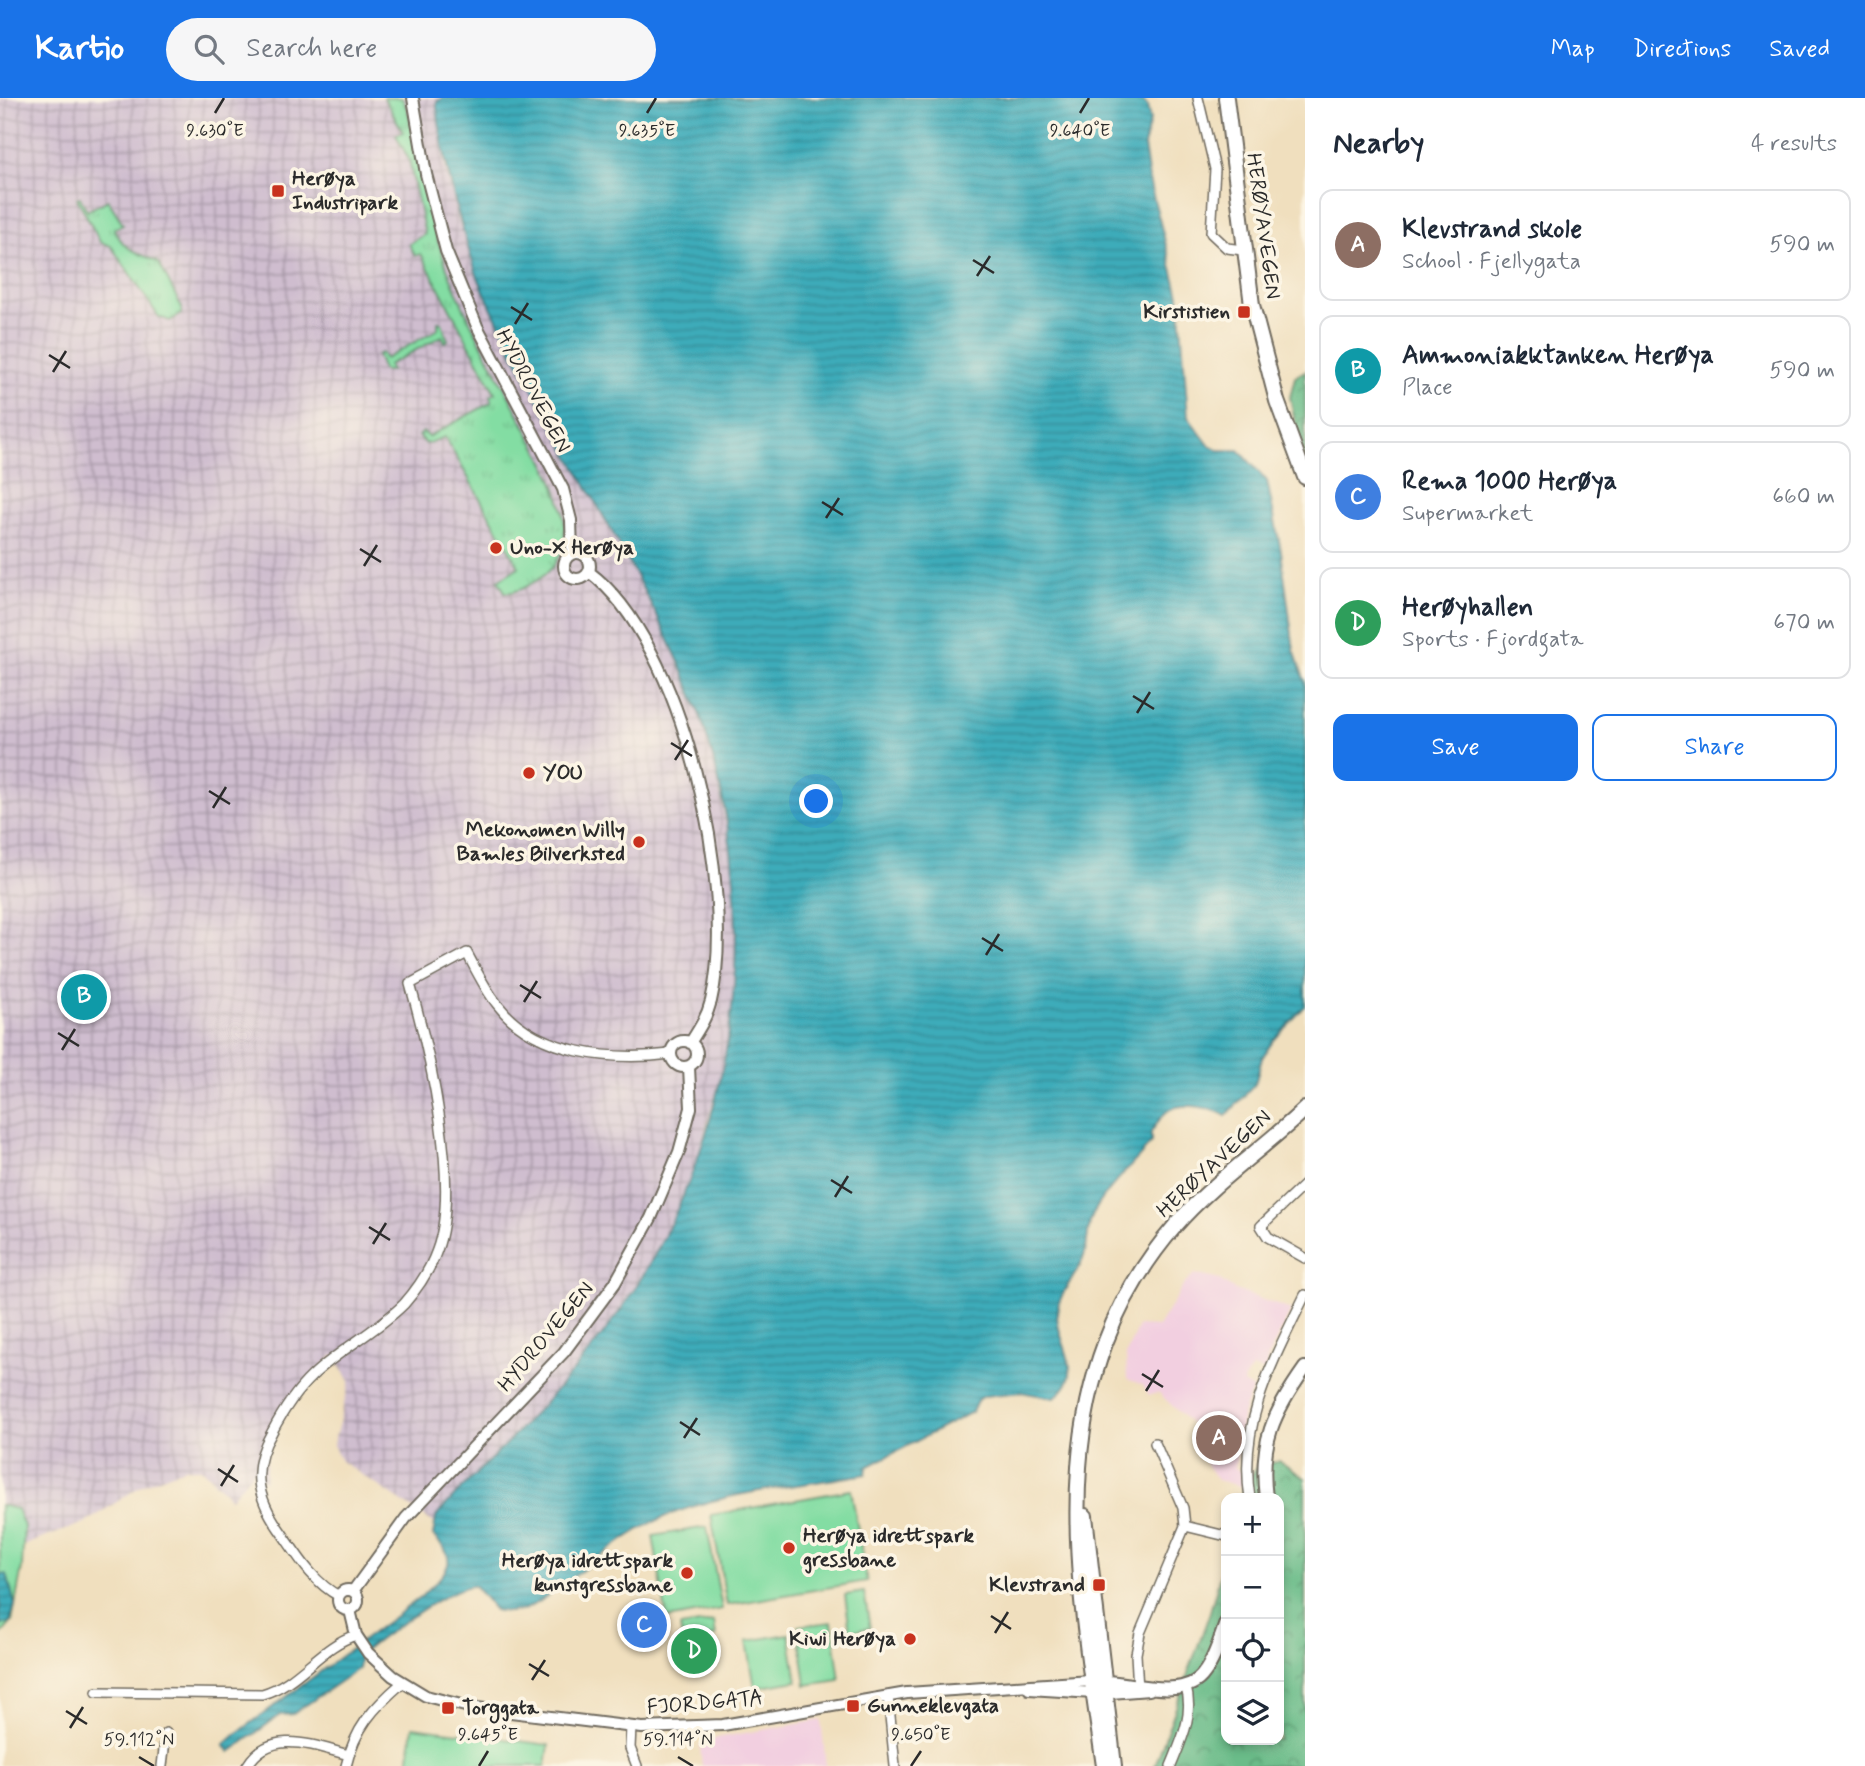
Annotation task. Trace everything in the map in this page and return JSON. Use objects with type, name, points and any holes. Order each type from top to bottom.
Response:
[{"type":"highway","name":"HERØYAVEGEN","points":[[1226,98],[1243,250],[1264,357],[1305,477]]},
{"type":"highway","name":"HERØYAVEGEN","points":[[1114,1766],[1099,1687],[1077,1537],[1075,1498],[1079,1487],[1082,1429],[1094,1375],[1111,1325],[1138,1276],[1188,1212],[1305,1110]]},
{"type":"highway","name":"HERØYAVEGEN","points":[[1099,1687],[1104,1766]]},
{"type":"main road","points":[[1265,1493],[1262,1461],[1267,1437],[1283,1402],[1305,1368]]},
{"type":"main road","points":[[1099,1687],[1186,1687],[1205,1673],[1221,1635]]},
{"type":"street","name":"HYDROVEGEN","points":[[405,98],[417,128]]},
{"type":"street","name":"HYDROVEGEN","points":[[413,98],[432,203],[452,267],[477,326],[563,489],[572,520],[572,553]]},
{"type":"street","points":[[1198,98],[1214,169],[1211,233],[1227,248],[1243,250]]},
{"type":"street","points":[[589,572],[577,579],[565,572],[564,561],[572,553],[587,557],[589,572],[620,599],[641,632],[677,713],[704,810],[713,867],[717,960],[712,1000],[705,1021],[690,1043]]},
{"type":"street","points":[[97,1692],[253,1695],[274,1691],[340,1642],[361,1643],[350,1610],[340,1606],[338,1596],[324,1587],[312,1574],[269,1514],[259,1490],[257,1472],[269,1437],[296,1392],[319,1370],[404,1303],[428,1270],[442,1238],[446,1181],[428,1045],[410,984],[467,953],[497,1005],[513,1021],[547,1042],[595,1053],[671,1054]]},
{"type":"street","points":[[671,1054],[677,1043],[690,1043]]},
{"type":"street","points":[[671,1054],[679,1066],[689,1066],[695,1061],[697,1053],[690,1043]]},
{"type":"street","name":"HYDROVEGEN","points":[[353,1591],[407,1518],[564,1352],[615,1283],[651,1218],[680,1152],[691,1108],[689,1066]]},
{"type":"street","points":[[1305,1184],[1261,1226],[1268,1237],[1305,1258]]},
{"type":"street","points":[[1249,1493],[1245,1453],[1250,1427],[1266,1381],[1305,1296]]},
{"type":"street","points":[[1138,1688],[1136,1654],[1140,1633],[1185,1526],[1182,1508],[1155,1443]]},
{"type":"street","points":[[1185,1526],[1221,1534]]},
{"type":"street","points":[[338,1596],[343,1591],[353,1591],[358,1601],[350,1610]]},
{"type":"street","name":"FJORDGATA","points":[[361,1643],[402,1683],[434,1699],[469,1707],[631,1727],[723,1725],[888,1696],[1023,1686],[1032,1690],[1099,1687]]},
{"type":"street","points":[[346,1766],[362,1722],[378,1703],[402,1683]]},
{"type":"street","points":[[1171,1766],[1189,1718],[1186,1687]]},
{"type":"street","points":[[888,1696],[895,1766]]},
{"type":"street","points":[[631,1727],[629,1748],[637,1766]]},
{"type":"street","points":[[162,1766],[166,1733]]},
{"type":"street","points":[[247,1766],[254,1756],[279,1742],[299,1743],[349,1755]]},
{"type":"shaded area","name":"Herøya Industripark","points":[[0,98],[443,98],[437,101],[445,166],[459,222],[477,275],[663,629],[694,699],[713,756],[733,860],[737,953],[734,999],[722,1071],[693,1173],[656,1254],[614,1320],[578,1367],[436,1517],[434,1523],[341,1461],[333,1445],[350,1381],[334,1355],[300,1387],[267,1449],[265,1482],[254,1470],[231,1498],[202,1469],[185,1468],[142,1485],[87,1522],[0,1554]]},
{"type":"shaded area","points":[[1194,1274],[1220,1280],[1233,1289],[1291,1310],[1268,1357],[1265,1372],[1252,1368],[1244,1379],[1243,1384],[1253,1388],[1243,1411],[1235,1468],[1240,1471],[1244,1487],[1217,1480],[1204,1461],[1192,1425],[1159,1393],[1149,1395],[1143,1385],[1127,1379],[1126,1354],[1138,1326],[1158,1327],[1183,1286]]},
{"type":"shaded area","points":[[821,1720],[826,1766],[702,1766],[700,1745],[710,1739]]},
{"type":"green space","points":[[384,98],[402,98],[413,128],[430,214],[447,268],[473,327],[558,493],[564,519],[564,537],[557,561],[546,574],[514,592],[505,592],[498,580],[519,567],[445,437],[426,444],[419,436],[423,432],[428,437],[492,402],[490,396],[495,393],[421,254],[415,256],[409,244],[425,234],[409,160],[396,135],[403,132]]},
{"type":"green space","points":[[80,197],[87,211],[108,200],[123,224],[114,229],[118,237],[132,250],[159,263],[182,308],[181,314],[170,321],[159,317],[111,246],[100,242],[77,198]]},
{"type":"green space","points":[[438,322],[442,323],[448,340],[445,342],[442,336],[388,365],[391,371],[383,371],[377,355],[381,353],[385,359],[438,329]]},
{"type":"green space","points":[[1305,371],[1305,471],[1290,397],[1295,377]]},
{"type":"green space","points":[[1279,1461],[1305,1478],[1305,1766],[1155,1766],[1210,1612],[1221,1572],[1221,1745],[1284,1745],[1284,1493],[1242,1493],[1257,1467]]},
{"type":"green space","name":"Herøya idrettspark gressbane","points":[[851,1490],[867,1581],[727,1605],[711,1515]]},
{"type":"green space","points":[[0,1505],[17,1509],[24,1526],[22,1567],[12,1622],[0,1636]]},
{"type":"green space","name":"Herøya idrettspark kunstgressbane","points":[[707,1527],[722,1609],[667,1619],[653,1536]]},
{"type":"green space","points":[[864,1592],[870,1628],[850,1631],[845,1595]]},
{"type":"green space","points":[[714,1622],[716,1636],[683,1642],[680,1627]]},
{"type":"green space","points":[[832,1622],[840,1680],[806,1685],[798,1626]]},
{"type":"green space","points":[[789,1634],[797,1681],[755,1688],[747,1641]]},
{"type":"green space","points":[[413,1727],[549,1745],[546,1766],[408,1766]]},
{"type":"water","points":[[443,98],[1141,98],[1147,106],[1150,120],[1144,146],[1149,180],[1179,295],[1188,417],[1209,445],[1219,450],[1239,450],[1267,481],[1281,551],[1294,650],[1305,682],[1305,1006],[1273,1041],[1262,1058],[1255,1084],[1226,1116],[1198,1107],[1183,1106],[1169,1110],[1151,1132],[1151,1143],[1096,1208],[1091,1219],[1084,1256],[1058,1307],[1059,1327],[1070,1369],[1069,1379],[1054,1398],[1021,1392],[984,1396],[978,1399],[972,1412],[867,1467],[866,1474],[723,1498],[668,1515],[629,1536],[526,1609],[508,1612],[495,1610],[475,1586],[451,1593],[369,1647],[360,1655],[358,1669],[293,1714],[280,1715],[230,1752],[224,1745],[235,1735],[421,1597],[443,1574],[448,1561],[442,1545],[433,1536],[436,1517],[571,1374],[634,1290],[674,1218],[703,1141],[724,1062],[734,981],[735,899],[726,817],[707,737],[678,660],[654,611],[524,373],[477,275],[458,213],[444,151],[437,109],[437,101]]},
{"type":"water","points":[[7,1574],[15,1605],[10,1622],[0,1626],[0,1575]]},
{"type":"place","name":"Herøya Industripark","points":[[278,191]]},
{"type":"place","name":"Kirstistien","points":[[1244,312]]},
{"type":"place","name":"Uno-X Herøya","points":[[496,548]]},
{"type":"place","name":"YOU","points":[[529,773]]},
{"type":"place","name":"Mekonomen Willy Bamles Bilverksted","points":[[639,842]]},
{"type":"place","name":"Ammoniakktanken Herøya","points":[[84,997]]},
{"type":"place","name":"Klevstrand skole","points":[[1219,1438]]},
{"type":"place","name":"Herøya idrettspark gressbane","points":[[789,1548]]},
{"type":"place","name":"Herøya idrettspark kunstgressbane","points":[[687,1573]]},
{"type":"place","name":"Klevstrand","points":[[1099,1585]]},
{"type":"place","name":"Rema 1000 Herøya","points":[[644,1625]]},
{"type":"place","name":"Kiwi Herøya","points":[[910,1639]]},
{"type":"place","name":"Herøyhallen","points":[[694,1651]]},
{"type":"place","name":"Gunneklevgata","points":[[853,1706]]},
{"type":"place","name":"Torggata","points":[[448,1708]]}]
